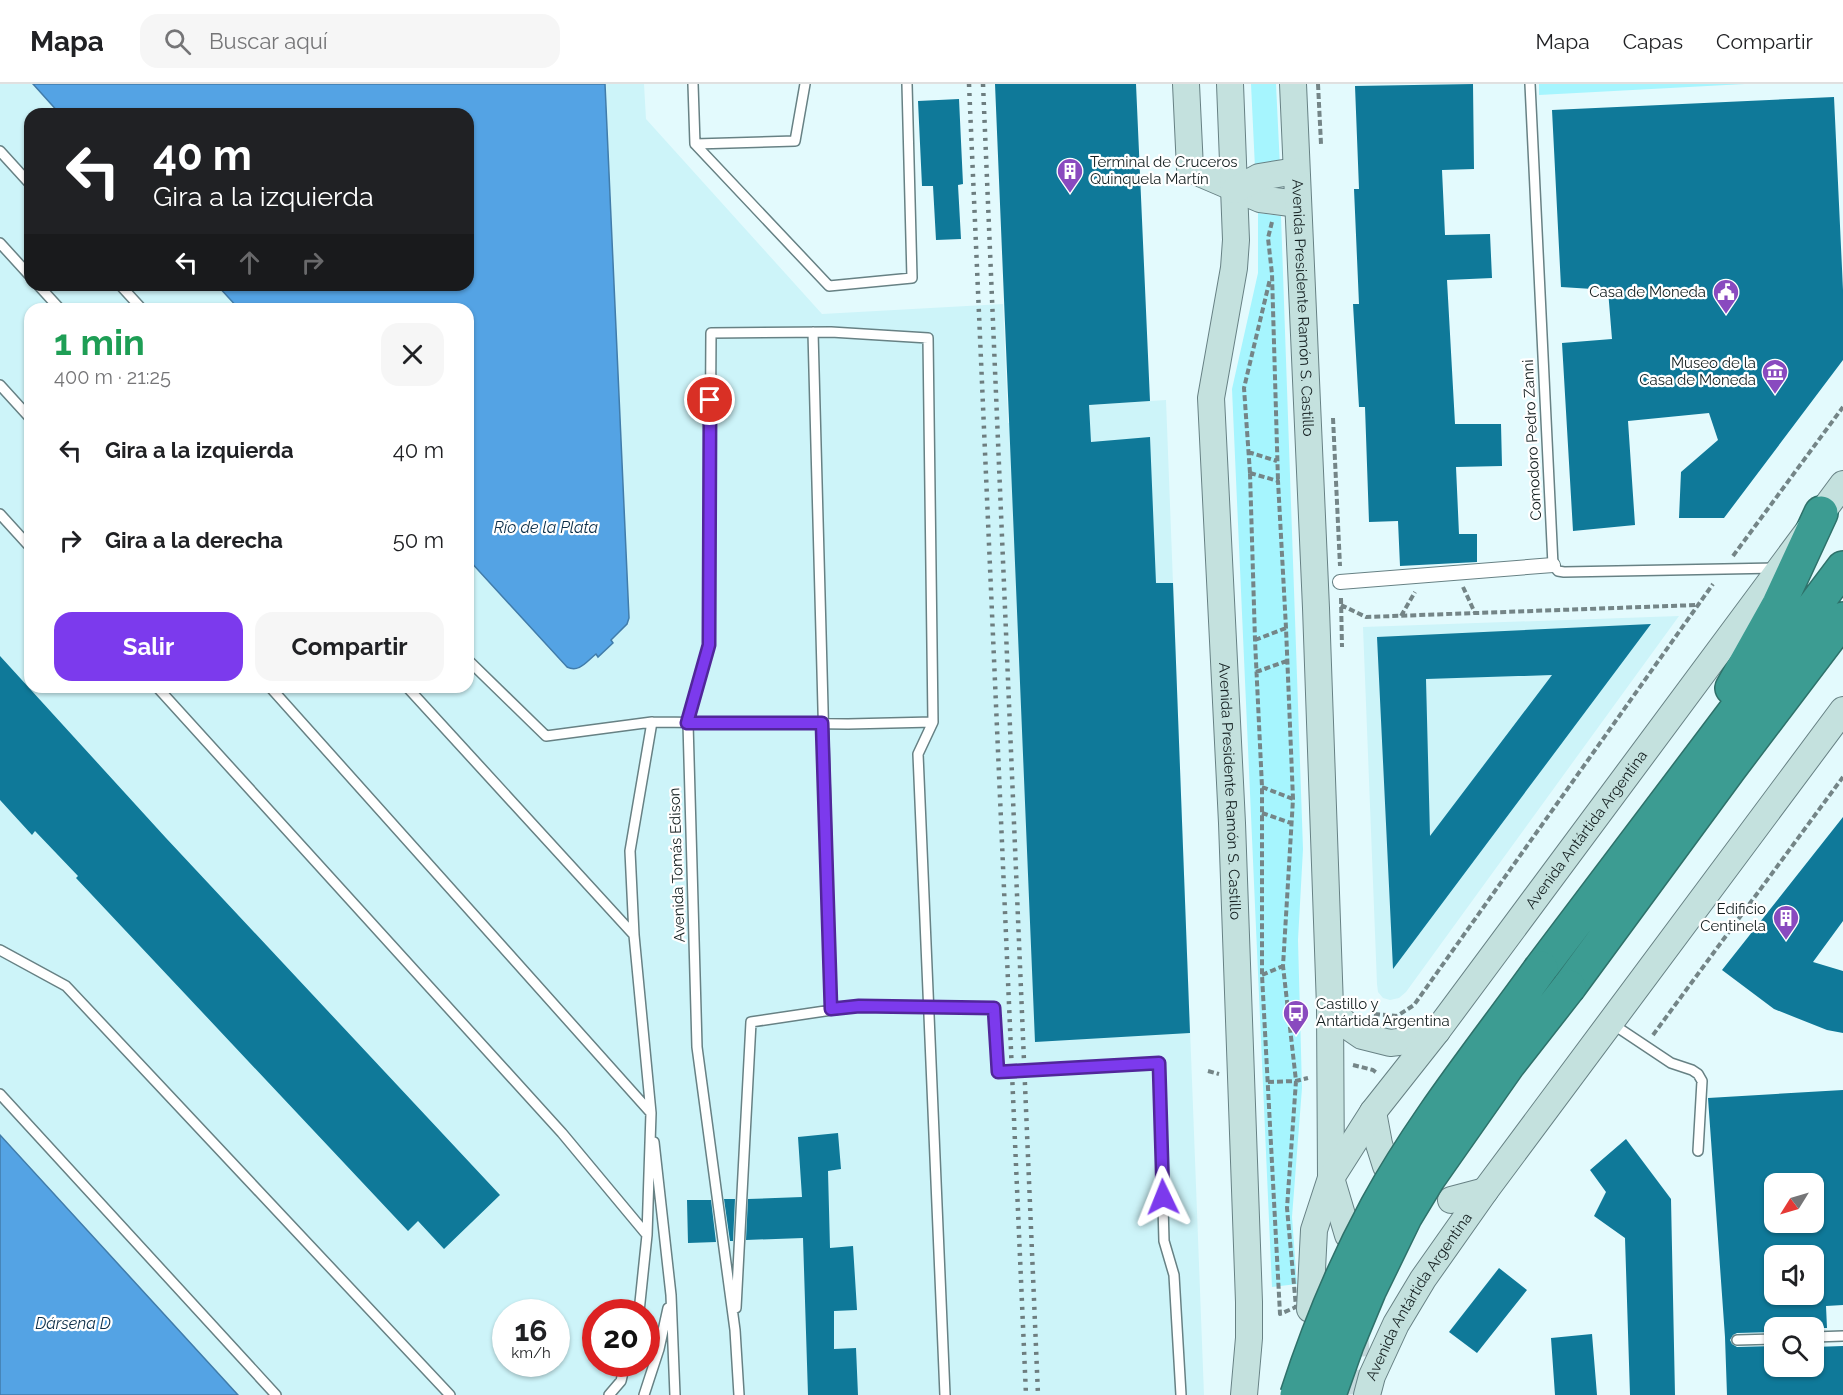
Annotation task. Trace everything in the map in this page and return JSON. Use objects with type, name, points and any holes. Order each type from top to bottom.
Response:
[{"type":"highway","points":[[1633,848],[1717,715],[1779,604],[1821,513]]},
{"type":"highway","points":[[1297,1395],[1316,1336],[1338,1284],[1377,1206],[1428,1124],[1540,968],[1843,568]]},
{"type":"highway","points":[[1353,1395],[1347,1344],[1405,1217],[1428,1179],[1508,1065],[1569,987],[1843,619]]},
{"type":"highway","points":[[1730,768],[1798,703],[1843,655]]},
{"type":"main road","points":[[1186,84],[1190,169],[1260,199],[1286,202]]},
{"type":"main road","name":"Avenida Presidente Ramón S. Castillo","points":[[1230,84],[1236,240],[1234,268],[1211,398],[1242,1078],[1250,1338],[1244,1395]]},
{"type":"main road","name":"Avenida Presidente Ramón S. Castillo","points":[[1293,84],[1296,171],[1286,202],[1316,608],[1330,1007],[1330,1178],[1314,1230],[1310,1309]]},
{"type":"main road","points":[[1235,190],[1259,177],[1296,171]]},
{"type":"main road","name":"Avenida Antártida Argentina","points":[[1330,1178],[1373,1112],[1437,1031],[1843,484]]},
{"type":"main road","name":"Avenida Antártida Argentina","points":[[1353,1395],[1372,1376],[1396,1324],[1423,1279],[1485,1191],[1843,710]]},
{"type":"main road","points":[[1330,1007],[1346,1025],[1362,1035],[1390,1043],[1415,1041],[1437,1031]]},
{"type":"main road","points":[[1373,1112],[1386,1167]]},
{"type":"main road","name":"Avenida Presidente Ramón S. Castillo","points":[[1330,1178],[1348,1235]]},
{"type":"main road","points":[[1451,1200],[1485,1191]]},
{"type":"street","points":[[1340,582],[1553,565]]},
{"type":"lane","points":[[693,84],[695,144],[829,286],[912,278],[907,84]]},
{"type":"lane","points":[[695,144],[795,141],[804,84]]},
{"type":"lane","name":"Comodoro Pedro Zanni","points":[[1530,84],[1553,565]]},
{"type":"lane","points":[[0,151],[24,177]]},
{"type":"lane","points":[[0,243],[24,269]]},
{"type":"lane","points":[[44,291],[54,303]]},
{"type":"lane","points":[[126,291],[136,303]]},
{"type":"lane","points":[[831,1009],[813,332],[928,338],[933,722],[918,754],[945,1395]]},
{"type":"lane","name":"Avenida Tomás Edison","points":[[739,1395],[735,1330],[697,1047],[687,723],[709,645],[711,333],[813,332]]},
{"type":"lane","points":[[0,385],[24,411]]},
{"type":"lane","points":[[0,514],[24,540]]},
{"type":"lane","points":[[1553,565],[1558,571],[1564,572],[1779,568]]},
{"type":"lane","points":[[474,666],[546,736],[652,722],[933,722]]},
{"type":"lane","points":[[162,693],[562,1133],[647,1235]]},
{"type":"lane","points":[[275,693],[651,1113],[647,1235],[640,1299]]},
{"type":"lane","points":[[412,693],[634,935]]},
{"type":"lane","points":[[652,722],[630,851],[634,935],[671,1295],[675,1395]]},
{"type":"lane","points":[[0,950],[66,986],[450,1395]]},
{"type":"lane","points":[[735,1330],[751,1022],[859,1006],[994,1008],[998,1072],[1159,1063],[1164,1241],[1174,1275],[1181,1395]]},
{"type":"lane","points":[[1611,1023],[1671,1063],[1698,1074],[1702,1081],[1698,1151]]},
{"type":"lane","points":[[0,1094],[276,1395]]},
{"type":"lane","points":[[644,1395],[659,1349],[671,1295]]},
{"type":"lane","points":[[1824,1337],[1843,1336]]},
{"type":"lane","points":[[1737,1340],[1764,1339]]},
{"type":"lane","points":[[609,1395],[622,1377]]},
{"type":"path","points":[[1272,274],[1244,388],[1250,473],[1262,787],[1262,975],[1281,1314],[1296,1307],[1287,1208],[1296,1081],[1283,966],[1293,799],[1277,461],[1272,274],[1268,238],[1273,216],[1286,202]]},
{"type":"path","points":[[1367,1013],[1396,1016],[1413,1005],[1697,605],[1843,407]]},
{"type":"path","points":[[1248,452],[1277,461]]},
{"type":"path","points":[[1250,473],[1278,481]]},
{"type":"path","points":[[1456,573],[1475,614]]},
{"type":"path","points":[[1401,616],[1424,575]]},
{"type":"path","points":[[1316,608],[1341,605],[1366,617],[1697,605]]},
{"type":"path","points":[[1255,640],[1286,628]]},
{"type":"path","points":[[1256,672],[1287,661]]},
{"type":"path","points":[[1645,1046],[1843,777]]},
{"type":"path","points":[[1262,787],[1293,799]]},
{"type":"path","points":[[1262,813],[1291,823]]},
{"type":"path","points":[[1262,975],[1283,966]]},
{"type":"shaded area","points":[[0,84],[33,84],[55,108],[24,108],[24,291],[222,291],[234,303],[24,303],[24,693],[474,693],[474,566],[567,667],[578,669],[596,654],[598,656],[612,643],[611,641],[627,624],[629,618],[605,84],[644,84],[646,119],[822,314],[1003,304],[1008,423],[1089,420],[1089,405],[1166,400],[1204,1395],[238,1395],[0,1135]]},
{"type":"shaded area","points":[[1251,84],[1276,84],[1280,167],[1255,168]]},
{"type":"shaded area","points":[[1539,84],[1745,84],[1539,95]]},
{"type":"shaded area","points":[[1258,213],[1281,216],[1303,849],[1298,940],[1302,1088],[1292,1217],[1297,1284],[1272,1287],[1232,389],[1258,273]]},
{"type":"shaded area","points":[[1679,616],[1406,992],[1399,998],[1390,1000],[1383,998],[1378,992],[1377,984],[1363,627]]},
{"type":"water","name":"Río de la Plata","points":[[33,84],[605,84],[629,618],[627,624],[611,640],[613,643],[598,657],[596,654],[579,668],[567,667],[474,566],[474,303],[234,303],[222,291],[474,291],[474,108],[55,108]]},
{"type":"water","name":"Dársena D","points":[[0,1135],[238,1395],[0,1395]]},
{"type":"building","points":[[995,84],[1136,84],[1150,401],[1089,405],[1091,442],[1150,437],[1156,583],[1173,583],[1190,1033],[1035,1042]]},
{"type":"building","points":[[1473,84],[1474,169],[1442,170],[1445,235],[1490,234],[1492,278],[1447,280],[1455,424],[1501,424],[1502,466],[1456,467],[1459,534],[1477,534],[1477,562],[1400,566],[1398,521],[1369,522],[1365,407],[1359,407],[1353,304],[1359,304],[1354,189],[1359,189],[1355,86]]},
{"type":"building","name":"Casa de Moneda","points":[[1834,97],[1843,290],[1843,360],[1724,518],[1679,518],[1681,472],[1718,440],[1709,413],[1628,421],[1635,525],[1573,531],[1562,343],[1612,339],[1608,290],[1561,287],[1552,110]]},
{"type":"building","points":[[959,99],[963,184],[958,185],[961,239],[936,240],[933,186],[922,186],[918,101]]},
{"type":"building","points":[[1651,624],[1393,969],[1377,637]],"holes":[[[1552,675],[1430,836],[1426,679]]]},
{"type":"building","points":[[0,656],[24,682],[24,693],[34,693],[500,1195],[444,1249],[418,1221],[408,1231],[76,878],[78,876],[35,831],[32,835],[0,800]]},
{"type":"building","name":"Edificio Centinela","points":[[1843,817],[1843,921],[1813,962],[1843,971],[1843,1033],[1827,1030],[1774,1009],[1722,970]]},
{"type":"building","points":[[1843,1090],[1843,1305],[1826,1306],[1827,1328],[1824,1328],[1824,1317],[1764,1317],[1764,1332],[1737,1333],[1730,1340],[1737,1347],[1764,1346],[1764,1377],[1824,1377],[1824,1347],[1843,1346],[1843,1395],[1727,1395],[1708,1098]]},
{"type":"building","points":[[838,1133],[841,1169],[828,1171],[830,1248],[853,1246],[857,1310],[834,1311],[834,1349],[856,1348],[858,1395],[808,1395],[803,1238],[746,1240],[748,1199],[802,1197],[798,1137]]},
{"type":"building","points":[[1626,1139],[1671,1199],[1675,1395],[1630,1395],[1625,1238],[1594,1216],[1606,1192],[1590,1170]]},
{"type":"building","points":[[724,1199],[735,1199],[733,1241],[730,1241]]},
{"type":"building","points":[[687,1200],[711,1200],[716,1242],[688,1243]]},
{"type":"building","points":[[1499,1268],[1527,1290],[1477,1353],[1449,1332]]},
{"type":"building","points":[[1592,1334],[1597,1395],[1555,1395],[1551,1338]]},
{"type":"tunnel","points":[[1355,1331],[1359,1394]]},
{"type":"railway","points":[[969,84],[1026,1395]]},
{"type":"railway","points":[[983,84],[1038,1395]]},
{"type":"place","name":"Terminal de Cruceros Quinquela Martín","points":[[1070,194]]},
{"type":"place","name":"Casa de Moneda","points":[[1726,315]]},
{"type":"place","name":"Museo de la Casa de Moneda","points":[[1775,395]]},
{"type":"place","name":"Edificio Centinela","points":[[1786,941]]},
{"type":"place","name":"Castillo y Antártida Argentina","points":[[1296,1036]]},
{"type":"route","points":[[710,400],[709,645],[687,723],[822,723],[831,1009],[859,1006],[994,1008],[998,1072],[1159,1063],[1163,1197]]}]
